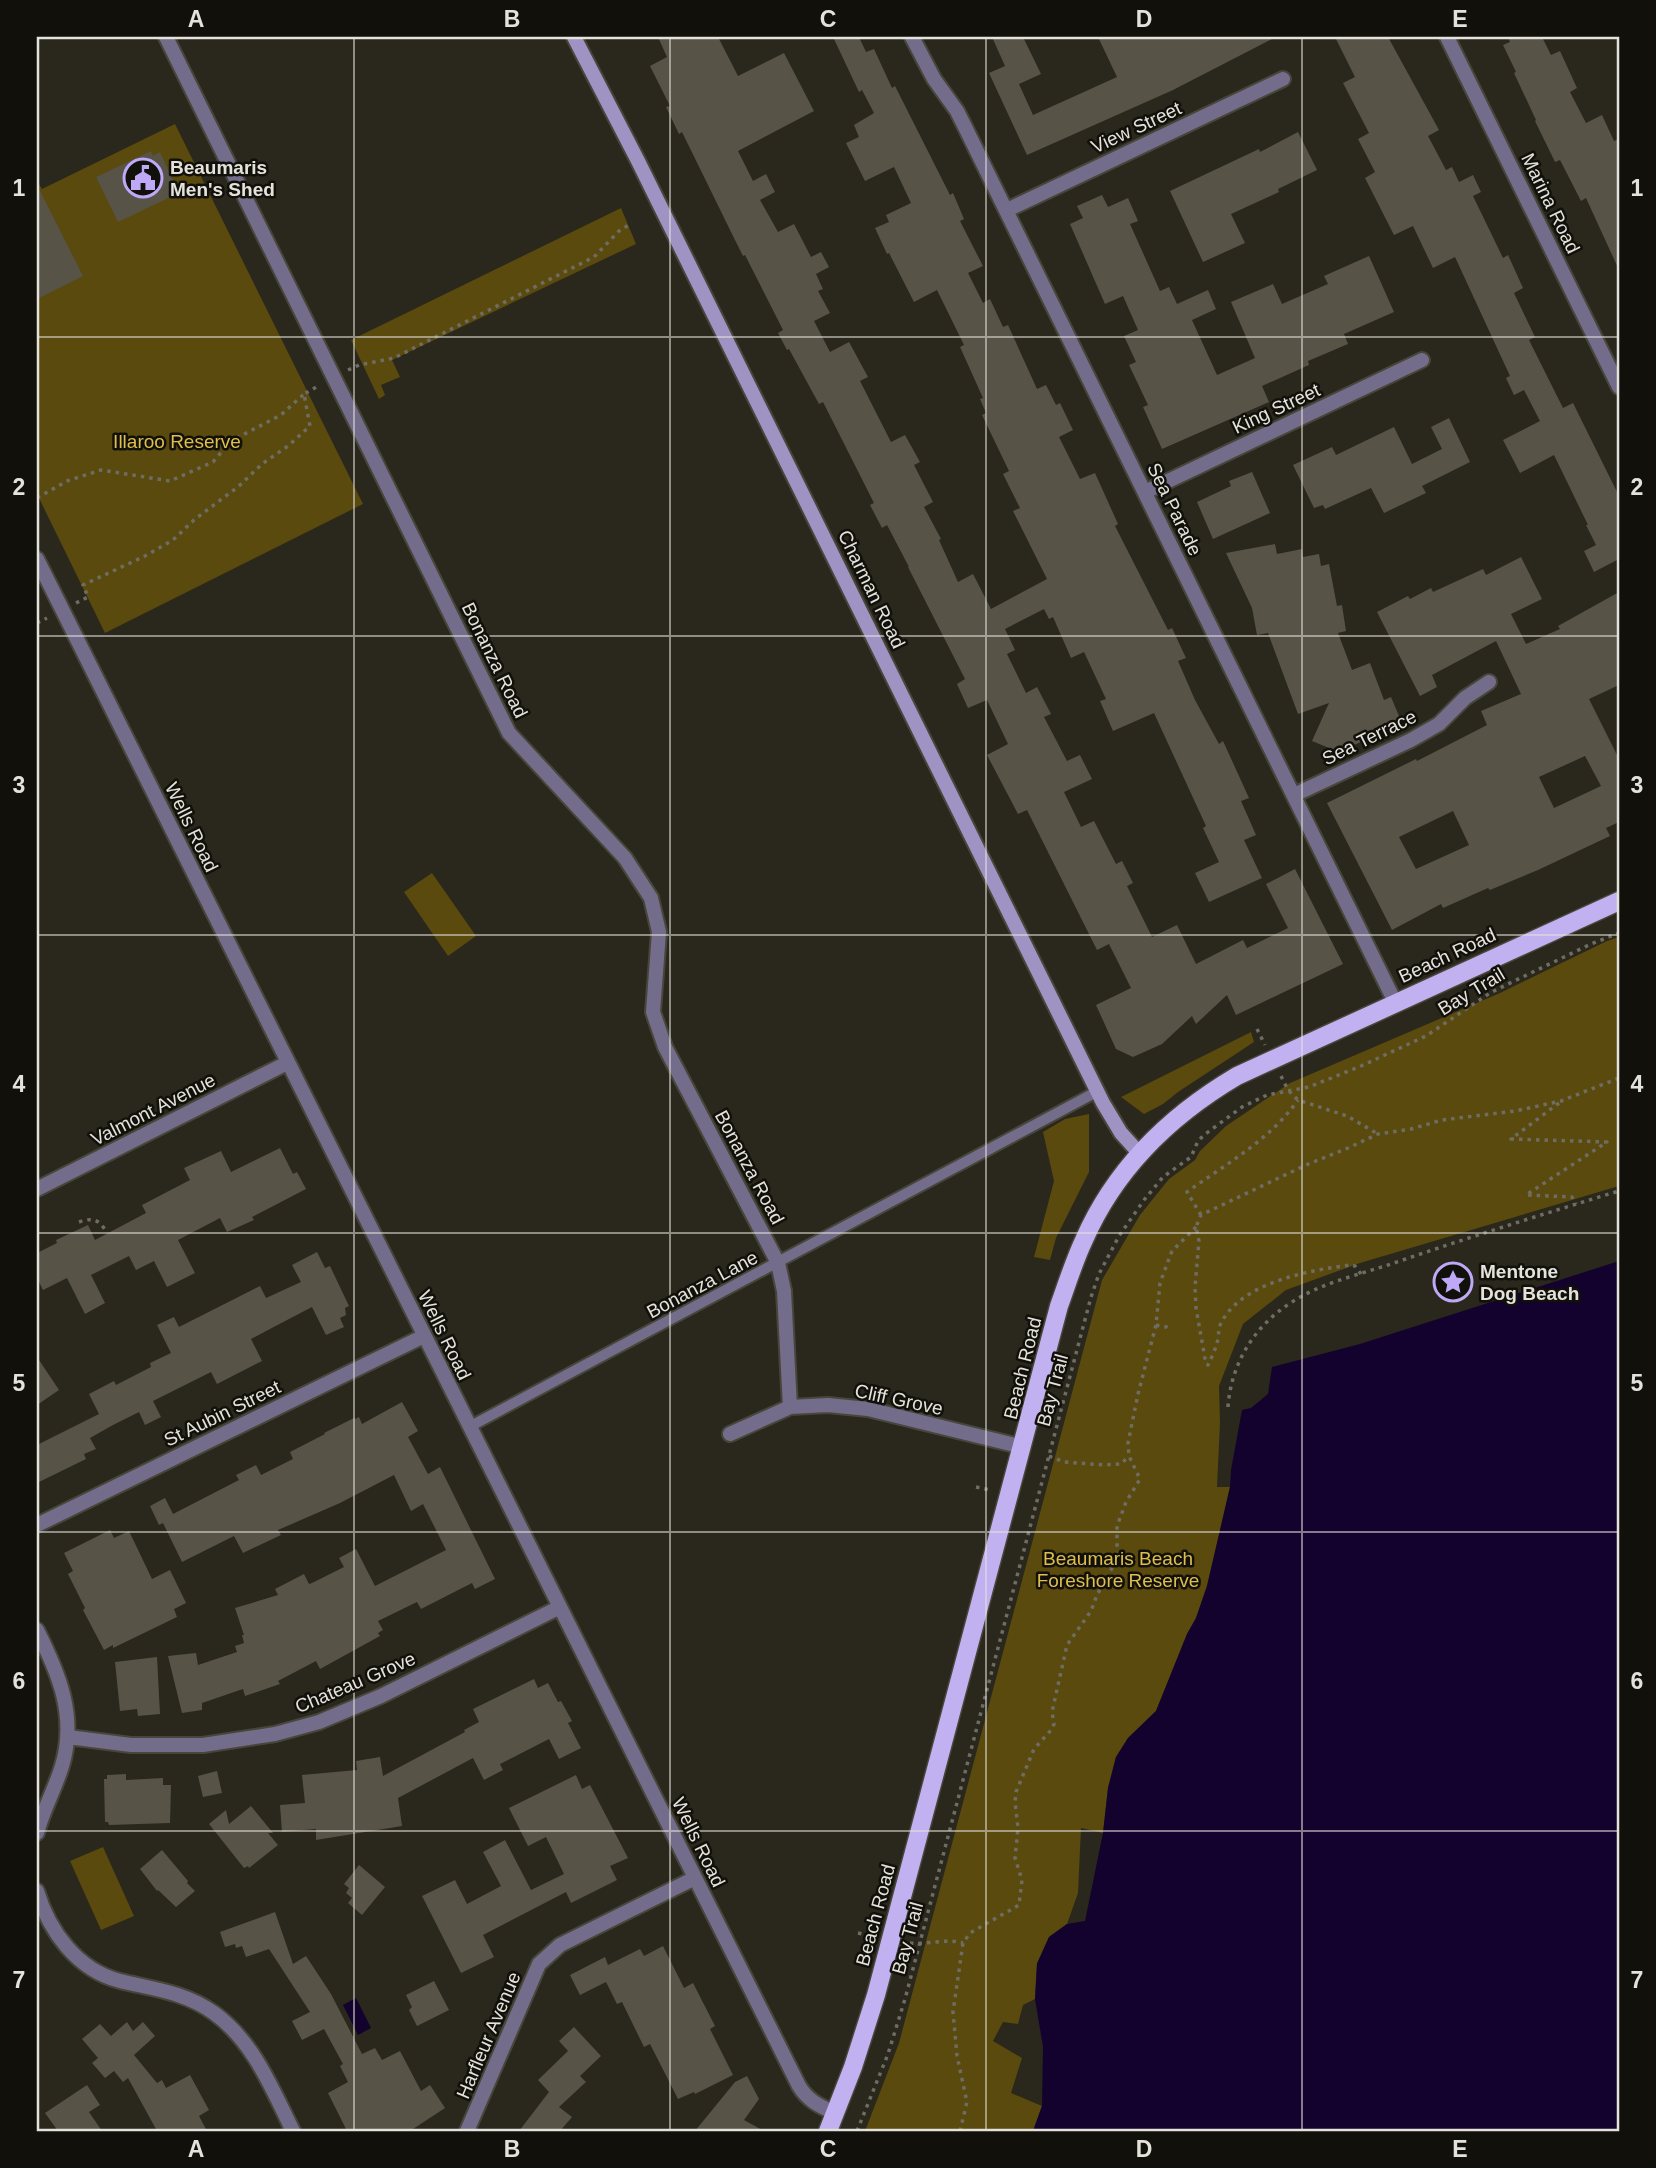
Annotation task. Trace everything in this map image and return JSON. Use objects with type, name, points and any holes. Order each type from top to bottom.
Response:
[{"type":"main road","name":"Charman Road","points":[[574,37],[1114,1123],[1139,1154]]},
{"type":"main road","name":"Beach Road","points":[[828,2131],[853,2067],[876,1995],[1059,1306],[1081,1245],[1111,1190],[1139,1154],[1164,1128],[1220,1086],[1395,1002],[1619,901]]},
{"type":"street","name":"Bonanza Road","points":[[166,37],[509,733],[625,858],[652,898],[659,932],[653,1012],[665,1047],[778,1263],[784,1291],[790,1407]]},
{"type":"street","name":"Sea Parade","points":[[912,37],[934,79],[957,111],[1007,210],[1395,1002]]},
{"type":"street","name":"Marina Road","points":[[1447,37],[1619,387]]},
{"type":"street","name":"View Street","points":[[1007,210],[1283,79]]},
{"type":"street","name":"King Street","points":[[1145,492],[1422,360]]},
{"type":"street","name":"Wells Road","points":[[37,559],[799,2086],[812,2102],[835,2113]]},
{"type":"street","name":"Sea Terrace","points":[[1294,795],[1439,724],[1465,698],[1489,682]]},
{"type":"street","name":"Valmont Avenue","points":[[37,1189],[287,1063]]},
{"type":"street","name":"St Aubin Street","points":[[37,1525],[424,1336]]},
{"type":"street","name":"Cliff Grove","points":[[730,1434],[790,1407],[828,1405],[868,1409],[1023,1447]]},
{"type":"street","name":"Chateau Grove","points":[[68,1737],[131,1745],[203,1745],[275,1734],[319,1722],[380,1696],[560,1607]]},
{"type":"street","points":[[37,1630],[62,1687],[68,1719],[68,1737],[62,1766],[37,1833]]},
{"type":"street","name":"Harfleur Avenue","points":[[467,2131],[540,1964],[560,1945],[695,1878]]},
{"type":"street","points":[[38,1900],[55,1932],[89,1967],[117,1980],[174,1992],[189,1998],[230,2026],[250,2048],[293,2131]]},
{"type":"lane","name":"Bonanza Lane","points":[[469,1427],[1098,1091]]},
{"type":"path","points":[[37,498],[67,481],[101,470],[170,481],[213,462],[230,442],[281,415],[304,394],[334,376],[359,365],[394,358],[594,257],[619,231],[632,223]]},
{"type":"path","points":[[37,623],[88,597],[83,585],[173,540],[194,520],[239,486],[261,464],[288,446],[310,426],[304,394]]},
{"type":"path","name":"Bay Trail","points":[[857,2131],[888,2054],[920,1944],[1095,1285],[1125,1225],[1163,1177],[1191,1157],[1198,1141],[1204,1135],[1248,1102],[1327,1081],[1422,1038],[1490,993],[1619,933]]},
{"type":"path","points":[[960,2131],[967,2102],[957,2056],[953,2012],[963,1943],[970,1933],[1019,1905],[1022,1880],[1015,1858],[1018,1828],[1016,1792],[1034,1749],[1054,1724],[1052,1712],[1067,1645],[1091,1611],[1117,1559],[1117,1527],[1126,1502],[1140,1479],[1129,1456],[1128,1443],[1156,1325],[1160,1283],[1171,1251],[1196,1227],[1201,1215],[1378,1134],[1411,1129],[1442,1120],[1515,1111],[1560,1101],[1619,1077]]},
{"type":"path","points":[[1288,1090],[1298,1100],[1347,1116],[1378,1134]]},
{"type":"path","points":[[1201,1215],[1187,1192],[1267,1134],[1298,1100]]},
{"type":"path","points":[[1560,1101],[1511,1139],[1607,1142],[1526,1195],[1572,1197],[1576,1204]]},
{"type":"path","points":[[1228,1407],[1241,1353],[1266,1324],[1293,1301],[1329,1284],[1465,1238],[1619,1191]]},
{"type":"path","points":[[79,1222],[95,1220],[107,1233]]},
{"type":"path","points":[[1196,1227],[1199,1241],[1196,1308],[1208,1365],[1218,1339],[1220,1325],[1236,1304],[1247,1297],[1280,1280],[1314,1270],[1351,1265],[1361,1274]]},
{"type":"path","points":[[1156,1325],[1166,1327],[1168,1321]]},
{"type":"path","points":[[1049,1455],[1064,1462],[1104,1465],[1121,1464],[1129,1456]]},
{"type":"path","points":[[920,1944],[955,1941],[963,1943]]},
{"type":"green space","name":"Illaroo Reserve","points":[[175,124],[363,504],[105,633],[37,494],[37,181],[42,189]]},
{"type":"green space","points":[[621,208],[636,244],[392,360],[400,377],[381,385],[385,395],[379,399],[351,340]]},
{"type":"green space","points":[[432,873],[476,936],[448,956],[404,892]]},
{"type":"green space","name":"Beaumaris Beach Foreshore Reserve","points":[[1619,937],[1619,1186],[1360,1263],[1286,1290],[1243,1324],[1219,1386],[1217,1487],[1230,1487],[1207,1586],[1196,1618],[1156,1711],[1128,1738],[1116,1757],[1108,1788],[1103,1833],[1081,1828],[1078,1893],[1067,1924],[1049,1937],[1037,1963],[1035,1999],[1023,2005],[1018,2024],[1003,2022],[993,2041],[1022,2058],[1011,2093],[1042,2106],[1033,2131],[865,2131],[899,2043],[1102,1280],[1140,1215],[1169,1179],[1195,1160],[1200,1151],[1226,1126],[1290,1083],[1500,993]]},
{"type":"green space","points":[[1251,1032],[1254,1042],[1144,1114],[1121,1097]]},
{"type":"green space","points":[[1089,1114],[1089,1172],[1056,1238],[1050,1260],[1034,1257],[1054,1181],[1043,1132],[1065,1119]]},
{"type":"green space","points":[[103,1847],[134,1916],[101,1930],[70,1861]]},
{"type":"shaded area","points":[[1619,1261],[1619,2131],[1033,2131],[1042,2106],[1043,2047],[1035,1999],[1037,1964],[1049,1937],[1067,1924],[1085,1921],[1103,1833],[1108,1788],[1116,1757],[1128,1738],[1156,1711],[1196,1618],[1207,1586],[1230,1487],[1242,1410],[1251,1408],[1268,1394],[1272,1367],[1360,1344]]},
{"type":"shaded area","points":[[356,1998],[371,2028],[358,2035],[343,2005]]},
{"type":"building","points":[[658,37],[718,37],[738,76],[784,53],[814,111],[738,151],[753,181],[766,174],[775,192],[760,200],[778,232],[794,224],[811,257],[821,252],[829,267],[816,274],[823,289],[818,291],[830,313],[814,321],[830,352],[849,342],[868,377],[860,381],[891,442],[905,435],[920,462],[914,465],[933,502],[924,507],[941,539],[939,540],[958,582],[973,574],[991,609],[1047,579],[1013,511],[1020,508],[1003,474],[1009,471],[982,415],[986,413],[980,399],[983,398],[960,347],[964,345],[937,290],[914,302],[875,228],[889,222],[886,215],[911,203],[894,167],[865,181],[846,143],[859,137],[854,125],[874,113],[862,90],[859,92],[833,37],[859,37],[866,52],[874,49],[950,195],[953,193],[964,219],[960,221],[983,266],[968,273],[983,303],[990,299],[1003,327],[1008,325],[1037,389],[1046,385],[1056,405],[1060,403],[1073,430],[1059,437],[1080,479],[1095,473],[1118,524],[1115,526],[1168,630],[1172,628],[1186,658],[1178,661],[1195,700],[1219,744],[1223,741],[1249,798],[1241,801],[1256,835],[1244,840],[1262,878],[1209,902],[1195,873],[1219,862],[1203,828],[1206,826],[1154,713],[1113,731],[1100,701],[1106,699],[1084,652],[1071,658],[1053,617],[1049,619],[1044,609],[1005,629],[1015,650],[1007,654],[1026,693],[1037,687],[1051,714],[1044,717],[1067,761],[1080,755],[1092,779],[1064,792],[1081,827],[1094,821],[1116,864],[1122,861],[1133,883],[1127,886],[1152,937],[1177,925],[1196,964],[1243,940],[1247,948],[1288,928],[1266,884],[1295,869],[1343,964],[1236,1015],[1227,995],[1196,1024],[1192,1016],[1162,1044],[1133,1057],[1116,1049],[1096,1005],[1131,988],[1109,944],[1097,950],[1027,810],[1018,814],[987,755],[1008,744],[987,700],[968,708],[957,684],[965,679],[909,567],[887,525],[882,528],[870,505],[874,503],[823,402],[819,404],[789,349],[787,350],[778,333],[783,330],[682,132],[679,134],[666,107],[670,106],[650,66],[667,57]]},
{"type":"building","points":[[992,37],[1023,37],[1041,74],[1019,84],[1033,115],[1117,77],[1098,37],[1276,37],[1173,90],[1027,155],[989,73],[1005,66]]},
{"type":"building","points":[[1335,37],[1388,37],[1439,130],[1428,136],[1446,170],[1452,167],[1459,182],[1473,175],[1481,192],[1473,196],[1503,258],[1508,255],[1523,288],[1514,293],[1535,337],[1529,340],[1563,408],[1573,403],[1619,496],[1619,559],[1594,572],[1584,551],[1596,545],[1554,455],[1520,473],[1503,440],[1540,421],[1524,390],[1514,395],[1506,378],[1510,376],[1455,257],[1433,268],[1413,226],[1394,235],[1365,178],[1375,172],[1358,139],[1369,133],[1343,83],[1355,77]]},
{"type":"building","points":[[1508,37],[1542,37],[1551,55],[1560,51],[1577,88],[1570,92],[1586,123],[1602,115],[1614,141],[1619,139],[1619,270],[1586,198],[1581,201],[1560,160],[1555,162],[1535,121],[1503,45],[1510,42]]},
{"type":"building","points":[[1298,132],[1317,170],[1278,189],[1279,192],[1231,214],[1245,243],[1203,262],[1170,191],[1259,149],[1260,152]]},
{"type":"building","points":[[151,151],[153,156],[160,152],[179,193],[118,222],[96,177]]},
{"type":"building","points":[[37,185],[83,276],[37,299]]},
{"type":"building","points":[[1102,195],[1108,207],[1128,198],[1138,221],[1130,224],[1160,291],[1169,287],[1177,304],[1208,290],[1216,309],[1192,320],[1217,375],[1255,358],[1231,302],[1273,284],[1282,304],[1328,284],[1324,276],[1369,256],[1394,312],[1344,334],[1348,344],[1308,361],[1309,365],[1262,386],[1269,402],[1162,449],[1143,407],[1148,405],[1129,365],[1136,362],[1124,336],[1138,330],[1123,296],[1105,304],[1070,224],[1083,218],[1077,206]]},
{"type":"building","points":[[1449,418],[1470,462],[1422,486],[1426,493],[1384,513],[1371,488],[1325,509],[1323,505],[1314,508],[1293,465],[1332,447],[1336,455],[1394,427],[1412,464],[1442,449],[1431,427]]},
{"type":"building","points":[[1252,472],[1270,513],[1213,539],[1197,502],[1231,486],[1229,481]]},
{"type":"building","points":[[1275,544],[1277,554],[1302,549],[1303,557],[1319,554],[1321,566],[1329,564],[1337,606],[1342,605],[1346,631],[1338,633],[1352,670],[1370,663],[1384,700],[1391,697],[1402,723],[1339,752],[1312,741],[1329,703],[1298,714],[1268,633],[1257,635],[1252,608],[1226,553]]},
{"type":"building","points":[[1521,557],[1542,599],[1511,614],[1526,644],[1560,629],[1558,626],[1619,592],[1619,685],[1589,699],[1619,759],[1619,822],[1606,828],[1610,836],[1490,890],[1488,888],[1443,908],[1441,904],[1392,930],[1327,803],[1487,725],[1481,711],[1521,694],[1496,641],[1432,675],[1437,687],[1420,696],[1377,612],[1408,596],[1410,599],[1431,588],[1433,592],[1483,569],[1486,575]],"holes":[[[1585,756],[1601,786],[1554,808],[1539,777]],[[1453,811],[1469,845],[1416,869],[1399,837]]]},
{"type":"building","points":[[280,1148],[293,1174],[297,1172],[306,1189],[252,1217],[254,1220],[227,1232],[220,1218],[178,1240],[195,1273],[167,1287],[154,1261],[136,1270],[129,1256],[91,1275],[105,1303],[85,1314],[67,1278],[43,1290],[37,1278],[37,1253],[57,1243],[56,1240],[88,1225],[95,1240],[146,1213],[142,1205],[190,1180],[184,1168],[221,1151],[231,1172]]},
{"type":"building","points":[[317,1252],[325,1268],[330,1266],[349,1306],[345,1308],[346,1315],[340,1318],[344,1327],[326,1335],[312,1307],[251,1339],[262,1361],[217,1384],[211,1372],[153,1401],[161,1417],[145,1425],[139,1412],[113,1425],[90,1438],[96,1449],[84,1454],[86,1459],[37,1483],[37,1445],[99,1414],[89,1394],[114,1381],[116,1385],[171,1353],[157,1325],[174,1317],[179,1327],[260,1286],[266,1298],[301,1282],[292,1265]]},
{"type":"building","points":[[37,1357],[59,1390],[37,1405]]},
{"type":"building","points":[[402,1402],[418,1431],[408,1437],[428,1474],[440,1467],[495,1579],[475,1589],[472,1583],[421,1609],[417,1602],[378,1621],[383,1630],[378,1633],[380,1636],[320,1669],[316,1661],[278,1681],[280,1684],[245,1696],[243,1689],[202,1703],[202,1710],[182,1713],[168,1656],[196,1653],[198,1665],[237,1652],[235,1646],[244,1643],[244,1635],[235,1608],[278,1595],[275,1589],[304,1574],[309,1584],[312,1583],[344,1567],[339,1558],[356,1549],[375,1586],[446,1550],[423,1504],[411,1511],[394,1475],[340,1503],[278,1530],[281,1535],[243,1553],[234,1536],[182,1562],[163,1523],[159,1525],[150,1506],[165,1498],[173,1514],[239,1480],[236,1475],[256,1465],[261,1475],[293,1459],[290,1452],[324,1433],[354,1418],[359,1417],[362,1424]]},
{"type":"building","points":[[110,1530],[114,1538],[129,1531],[152,1579],[170,1570],[186,1603],[174,1609],[177,1617],[104,1650],[68,1574],[73,1571],[64,1553]]},
{"type":"building","points":[[157,1657],[160,1714],[138,1716],[137,1709],[120,1711],[115,1662]]},
{"type":"building","points":[[534,1679],[538,1688],[548,1683],[558,1702],[561,1701],[572,1721],[568,1723],[581,1748],[559,1759],[549,1739],[500,1764],[503,1770],[484,1780],[473,1758],[398,1798],[402,1826],[316,1840],[316,1829],[282,1832],[280,1805],[305,1803],[302,1775],[357,1770],[356,1761],[380,1757],[383,1776],[479,1722],[473,1709]]},
{"type":"building","points":[[217,1771],[222,1793],[203,1797],[198,1776]]},
{"type":"building","points":[[126,1774],[126,1780],[163,1778],[163,1785],[171,1785],[170,1823],[109,1825],[105,1822],[104,1779],[107,1779],[107,1775]]},
{"type":"building","points":[[576,1775],[582,1789],[590,1785],[628,1858],[610,1866],[617,1880],[571,1903],[566,1892],[483,1935],[494,1957],[461,1973],[422,1896],[455,1880],[467,1904],[501,1886],[483,1852],[505,1840],[531,1890],[564,1874],[546,1837],[528,1846],[509,1808]]},
{"type":"building","points":[[251,1806],[273,1833],[268,1833],[278,1845],[249,1868],[244,1868],[209,1824],[226,1810],[229,1824]]},
{"type":"building","points":[[162,1850],[195,1891],[176,1907],[157,1891],[140,1869]]},
{"type":"building","points":[[359,1865],[385,1887],[362,1915],[348,1903],[352,1898],[346,1893],[349,1888],[344,1884]]},
{"type":"building","points":[[275,1912],[293,1964],[306,1956],[331,1994],[362,2054],[375,2048],[382,2060],[400,2051],[421,2091],[430,2085],[445,2108],[410,2131],[347,2131],[328,2093],[348,2082],[340,2066],[343,2064],[324,2029],[302,2040],[292,2021],[310,2012],[269,1949],[246,1957],[242,1946],[236,1948],[235,1944],[225,1947],[220,1932]]},
{"type":"building","points":[[663,1946],[684,1988],[693,1983],[715,2026],[710,2029],[733,2075],[695,2094],[694,2092],[678,2099],[650,2044],[644,2047],[622,2002],[617,2004],[606,1982],[580,1995],[570,1975],[605,1957],[608,1965],[640,1949],[644,1956]]},
{"type":"building","points":[[434,1981],[449,2010],[417,2026],[409,2010],[412,2007],[406,1995]]},
{"type":"building","points":[[127,2022],[133,2031],[143,2022],[155,2036],[134,2055],[157,2083],[162,2080],[166,2088],[190,2075],[209,2110],[199,2116],[207,2131],[157,2131],[128,2078],[123,2082],[114,2071],[105,2078],[92,2063],[98,2058],[82,2039],[100,2024],[111,2036]]},
{"type":"building","points":[[574,2027],[601,2056],[580,2076],[586,2082],[559,2107],[572,2117],[560,2131],[519,2131],[549,2092],[538,2080],[568,2051],[559,2041]]},
{"type":"building","points":[[747,2076],[759,2099],[744,2120],[764,2131],[695,2131],[735,2082]]},
{"type":"building","points":[[87,2085],[100,2105],[89,2112],[102,2131],[58,2131],[45,2113]]},
{"type":"place","name":"Beaumaris Men's Shed","points":[[143,178]]},
{"type":"place","name":"Mentone Dog Beach","points":[[1453,1282]]}]
